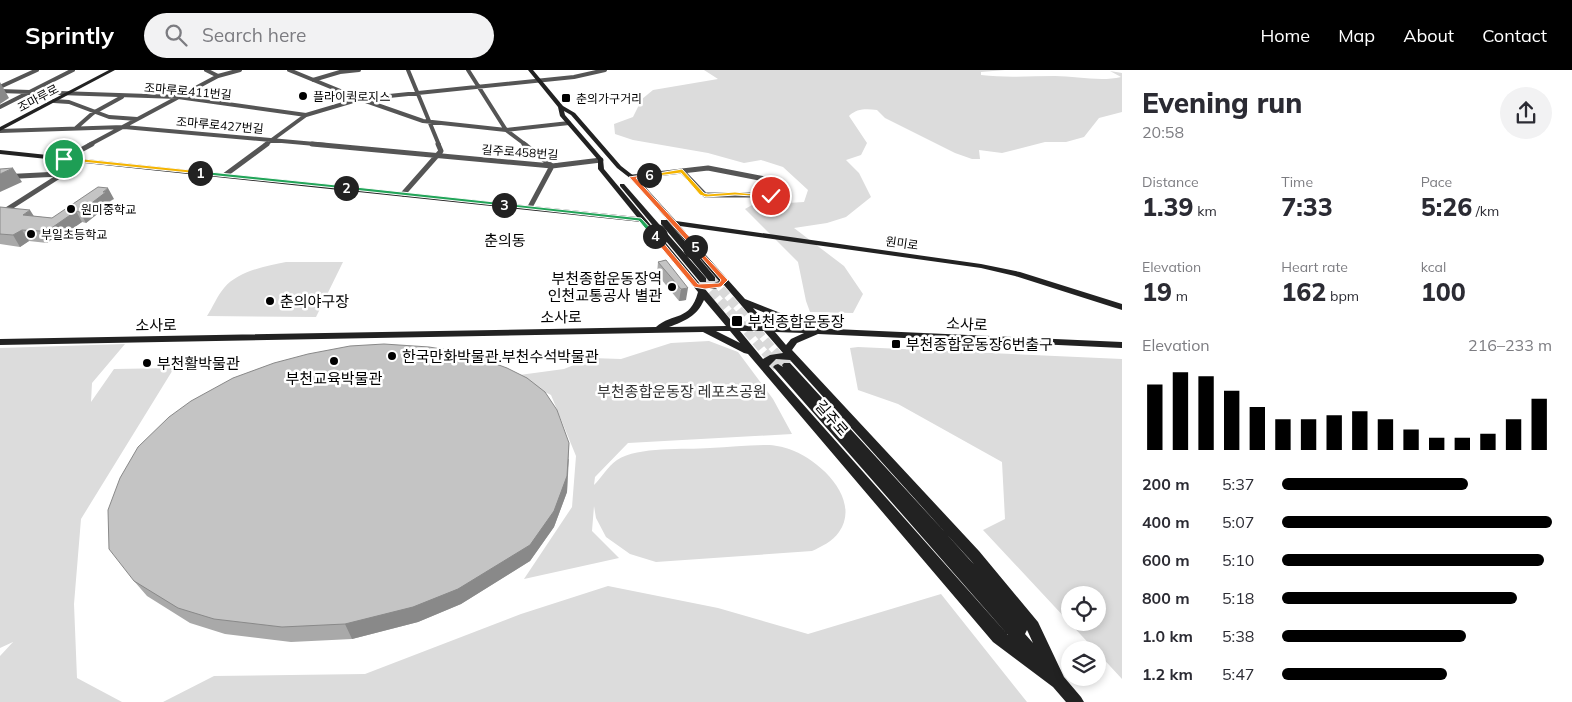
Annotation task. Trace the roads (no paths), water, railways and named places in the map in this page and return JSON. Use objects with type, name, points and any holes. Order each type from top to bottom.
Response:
[{"type":"street","points":[[0,87],[37,70]]},
{"type":"street","points":[[0,106],[73,70]]},
{"type":"street","name":"조마루로","points":[[0,130],[113,70]]},
{"type":"street","points":[[206,70],[218,76]]},
{"type":"street","points":[[64,159],[218,76],[240,70]]},
{"type":"street","points":[[289,70],[360,99],[429,122],[506,130],[575,124],[583,126]]},
{"type":"street","points":[[313,80],[339,71],[359,70]]},
{"type":"street","points":[[403,194],[442,151],[408,70]]},
{"type":"street","points":[[468,70],[506,130],[552,166],[530,207]]},
{"type":"street","name":"길주로","points":[[530,70],[561,107],[573,114],[712,279]]},
{"type":"street","points":[[225,175],[306,115],[360,99],[574,77],[604,70]]},
{"type":"street","name":"조마루로411번길","points":[[0,91],[178,97],[306,115]]},
{"type":"street","points":[[76,128],[95,112],[124,96]]},
{"type":"street","points":[[54,101],[69,102],[109,116],[138,119]]},
{"type":"street","name":"길주로","points":[[561,107],[562,115],[601,160],[761,362],[998,637],[1058,681]]},
{"type":"street","name":"조마루로427번길","points":[[0,130],[124,127],[438,155]]},
{"type":"street","points":[[0,152],[641,220]]},
{"type":"street","name":"길주로458번길","points":[[438,155],[552,166],[601,160]]},
{"type":"street","name":"길주로","points":[[601,160],[601,169],[641,220],[700,286]]},
{"type":"street","points":[[0,214],[83,161]]},
{"type":"street","name":"길주로","points":[[619,167],[632,177],[766,328],[786,360],[1076,702]]},
{"type":"street","points":[[632,177],[704,168],[726,170],[777,182],[783,189],[777,195],[735,194],[708,196],[702,194],[682,171]]},
{"type":"street","points":[[0,177],[60,174]]},
{"type":"street","points":[[622,218],[635,212]]},
{"type":"street","name":"원미로","points":[[674,223],[988,267],[1122,307]]},
{"type":"street","points":[[655,330],[696,310],[700,303],[700,286],[721,285],[724,280]]},
{"type":"street","points":[[742,301],[818,331]]},
{"type":"street","name":"소사로","points":[[0,342],[766,328],[1122,345]]},
{"type":"street","points":[[699,329],[729,340],[761,362],[776,356],[786,360],[794,341],[818,331]]},
{"type":"street","name":"길주로","points":[[786,360],[974,555],[1033,627],[1058,681]]},
{"type":"tunnel","points":[[712,279],[782,360]]},
{"type":"tunnel","points":[[703,280],[772,360]]},
{"type":"tunnel","points":[[771,358],[778,367]]},
{"type":"tunnel","points":[[781,358],[787,365]]},
{"type":"place","name":"플라이퀵로지스","points":[[303,96]]},
{"type":"place","name":"춘의가구거리","points":[[566,98]]},
{"type":"place","name":"원미중학교","points":[[71,209]]},
{"type":"place","name":"부일초등학교","points":[[31,234]]},
{"type":"place","name":"부천종합운동장역 인천교통공사 별관","points":[[672,287]]},
{"type":"place","name":"춘의야구장","points":[[270,301]]},
{"type":"place","name":"부천종합운동장","points":[[737,321]]},
{"type":"place","name":"부천종합운동장6번출구","points":[[896,344]]},
{"type":"place","name":"한국만화박물관.부천수석박물관","points":[[392,356]]},
{"type":"place","name":"부천교육박물관","points":[[334,361]]},
{"type":"place","name":"부천활박물관","points":[[147,363]]},
{"type":"district","name":"춘의동","points":[[505,240]]},
{"type":"park label","name":"부천종합운동장 레포츠공원","points":[[682,391]]}]
